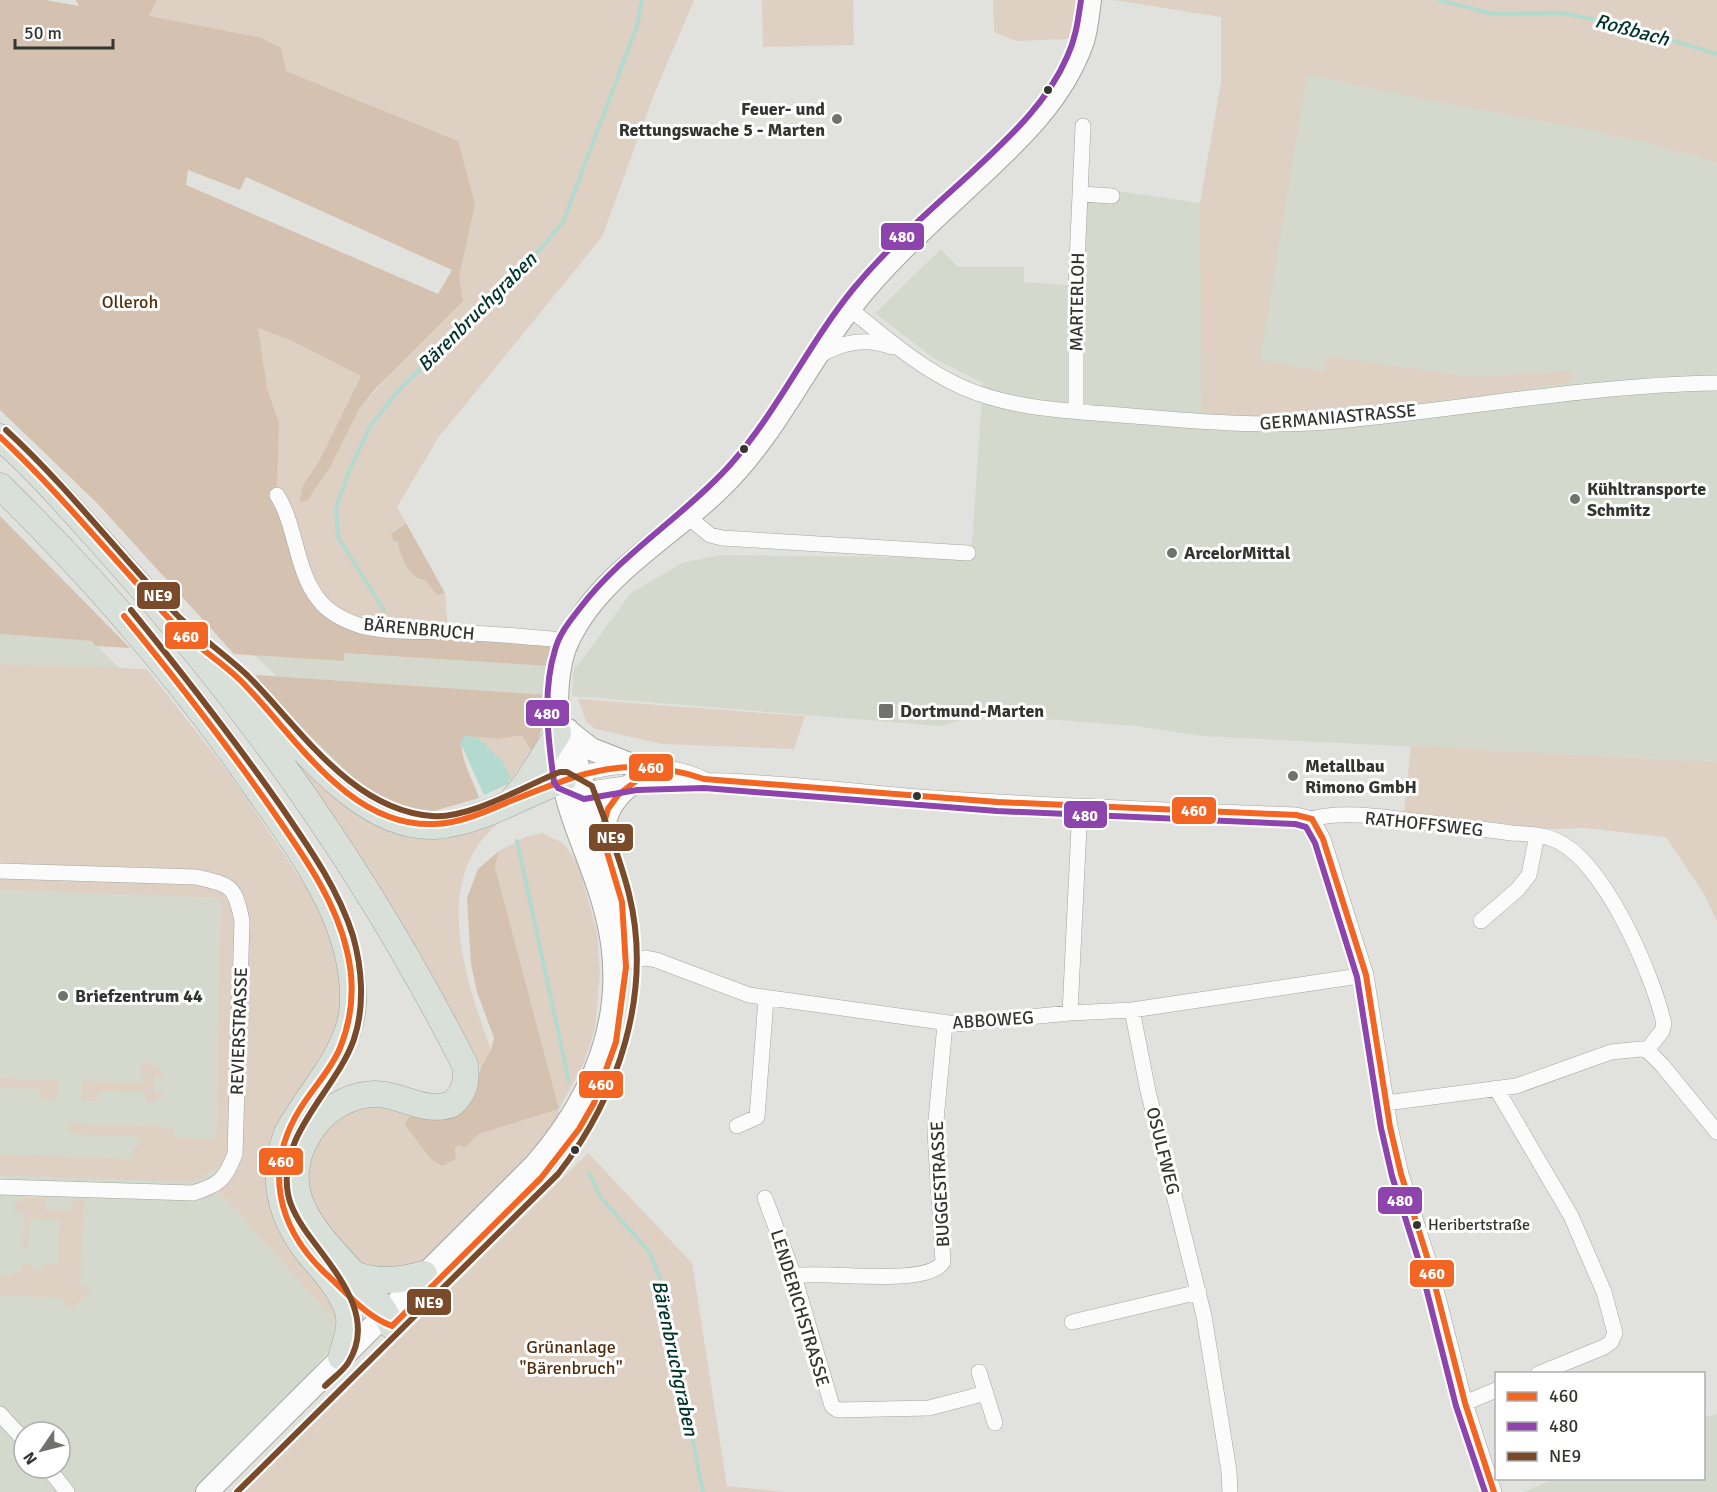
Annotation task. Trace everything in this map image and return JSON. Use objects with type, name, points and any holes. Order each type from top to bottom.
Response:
[{"type":"highway","points":[[0,437],[68,506],[179,629],[247,718],[345,859],[404,955],[465,1065],[467,1078],[464,1089],[452,1104],[432,1107],[380,1093],[361,1095],[331,1109],[311,1129],[304,1142],[296,1170],[301,1204],[321,1238],[353,1274],[385,1320]]},
{"type":"highway","points":[[0,486],[123,615],[236,757],[317,877],[337,921],[349,964],[352,1007],[346,1036],[290,1126],[279,1161],[279,1197],[285,1216],[299,1240],[328,1275],[348,1313],[347,1337],[341,1357]]},
{"type":"highway","points":[[179,629],[239,679],[337,781],[362,802],[382,814],[434,826],[481,814],[511,800],[576,781]]},
{"type":"highway","points":[[511,800],[528,781],[563,732]]},
{"type":"highway","points":[[353,1274],[367,1279],[393,1282],[424,1274]]},
{"type":"highway","points":[[328,1275],[385,1320]]},
{"type":"main road","points":[[207,1492],[341,1357],[552,1168],[577,1136],[610,1067],[619,1035],[627,961],[626,928],[621,898],[601,838],[576,781],[563,732],[559,704],[561,665],[567,643],[610,584],[719,490],[750,456],[849,308],[892,259],[1021,137],[1045,109],[1069,71],[1084,38],[1090,0]]},
{"type":"main road","points":[[563,732],[634,773],[607,813],[601,838]]},
{"type":"main road","points":[[224,1492],[385,1320],[424,1274],[536,1164],[554,1143],[583,1100],[605,1044],[614,987],[612,941],[598,883],[573,817],[576,781]]},
{"type":"street","name":"MARTERLOH","points":[[1076,411],[1083,126]]},
{"type":"street","points":[[1080,194],[1112,196]]},
{"type":"street","name":"GERMANIASTRASSE","points":[[849,308],[926,369],[966,389],[1014,403],[1076,411],[1247,424],[1325,422],[1599,389],[1717,383]]},
{"type":"street","name":"GERMANIASTRASSE","points":[[816,358],[834,347],[852,342],[881,343],[900,350]]},
{"type":"street","name":"BÄRENBRUCH","points":[[277,495],[288,518],[307,580],[319,600],[330,611],[347,621],[366,627],[552,639],[567,643]]},
{"type":"street","points":[[687,516],[710,534],[722,538],[968,553]]},
{"type":"street","name":"RATHOFFSWEG","points":[[576,781],[634,773],[998,802],[1296,815],[1312,819],[1327,814],[1537,835],[1559,841],[1580,858],[1604,889],[1632,935],[1649,976],[1664,1024],[1662,1031],[1647,1050]]},
{"type":"street","points":[[1070,1013],[1080,806]]},
{"type":"street","points":[[1312,819],[1323,839],[1366,975],[1386,1102],[1401,1174],[1430,1266],[1465,1403],[1494,1492]]},
{"type":"street","points":[[1481,921],[1518,889],[1529,875],[1537,835]]},
{"type":"street","name":"REVIERSTRASSE","points":[[0,871],[196,877],[220,882],[231,889],[237,897],[242,921],[235,1154],[228,1173],[214,1186],[193,1193],[0,1187]]},
{"type":"street","name":"ABBOWEG","points":[[627,961],[646,958],[656,960],[749,995],[766,999],[945,1024],[1132,1010],[1366,975]]},
{"type":"street","points":[[737,1126],[757,1117],[766,999]]},
{"type":"street","name":"OSULFWEG","points":[[1132,1010],[1144,1072],[1199,1292],[1229,1471],[1230,1492]]},
{"type":"street","name":"BUGGESTRASSE","points":[[794,1276],[808,1273],[858,1277],[894,1276],[930,1272],[939,1268],[943,1262],[935,1131],[945,1024]]},
{"type":"street","points":[[1386,1102],[1516,1086],[1611,1052],[1630,1048],[1647,1050],[1717,1132]]},
{"type":"street","points":[[1496,1088],[1571,1216],[1604,1292],[1615,1334],[1611,1342],[1604,1347],[1543,1372]]},
{"type":"street","name":"LENDERICHSTRASSE","points":[[764,1198],[794,1276],[832,1406],[838,1410],[928,1408],[986,1393]]},
{"type":"street","points":[[1072,1322],[1199,1292]]},
{"type":"street","points":[[979,1372],[995,1423]]},
{"type":"street","points":[[1465,1403],[1495,1391]]},
{"type":"street","points":[[0,1414],[12,1427]]},
{"type":"street","points":[[58,1480],[67,1492]]},
{"type":"shaded area","points":[[1307,73],[1442,102],[1596,129],[1672,148],[1717,163],[1717,762],[1203,736],[1136,726],[991,715],[971,717],[941,726],[572,696],[574,667],[578,665],[631,593],[682,563],[722,555],[971,558],[983,383],[933,358],[875,313],[941,249],[958,267],[1024,267],[1024,282],[1076,286],[1083,186],[1282,215]]},
{"type":"shaded area","points":[[0,634],[92,641],[120,669],[0,664]]},
{"type":"shaded area","points":[[344,653],[549,666],[548,695],[279,678],[254,655],[343,661]]},
{"type":"shaded area","points":[[464,736],[477,737],[502,760],[510,777],[508,784],[484,795],[460,742]]},
{"type":"shaded area","points":[[0,890],[221,898],[215,1187],[338,1324],[330,1349],[306,1378],[236,1454],[194,1492],[0,1492]]},
{"type":"shaded area","points":[[1717,1414],[1717,1492],[1524,1492],[1552,1480],[1705,1480],[1705,1417]]},
{"type":"green space","name":"Olleroh","points":[[0,0],[45,0],[79,6],[76,0],[157,0],[149,16],[259,37],[281,48],[286,71],[458,141],[475,204],[459,277],[463,301],[376,388],[360,408],[331,466],[307,501],[300,501],[302,487],[319,461],[361,376],[290,340],[258,328],[267,388],[279,423],[277,495],[307,580],[347,621],[552,639],[549,666],[344,653],[344,661],[234,654],[97,503],[0,410]],"holes":[[[188,170],[240,190],[246,177],[452,270],[438,294],[186,185]]]},
{"type":"green space","points":[[157,0],[694,0],[653,97],[602,237],[438,438],[397,507],[406,523],[394,531],[403,561],[425,580],[437,595],[445,593],[448,632],[366,627],[319,600],[277,495],[279,423],[267,388],[257,334],[258,328],[290,340],[361,376],[319,461],[309,476],[307,501],[331,466],[360,408],[393,370],[459,277],[458,141],[286,71],[259,37],[149,16]]},
{"type":"green space","points":[[762,0],[853,0],[854,45],[763,47]]},
{"type":"green space","points":[[993,0],[1081,0],[1079,20],[1068,39],[1016,41],[994,32]]},
{"type":"green space","points":[[1114,0],[1717,0],[1717,163],[1614,135],[1307,74],[1260,360],[1324,371],[1326,356],[1472,377],[1573,371],[1569,383],[1434,402],[1298,415],[1207,414],[1201,410],[1200,202],[1221,82],[1221,17]]},
{"type":"green space","points":[[0,516],[130,648],[96,646],[92,641],[0,634]]},
{"type":"green space","points":[[406,523],[445,593],[437,595],[425,580],[414,576],[406,565],[397,540],[394,542],[391,534]]},
{"type":"green space","points":[[0,664],[147,669],[231,776],[315,900],[329,929],[344,982],[338,1029],[277,1138],[338,1300],[338,1324],[215,1187],[215,1167],[201,1179],[188,1182],[0,1175],[0,1154],[133,1159],[134,1146],[140,1146],[139,1137],[70,1134],[67,1124],[174,1127],[175,1138],[216,1139],[221,898],[0,890]]},
{"type":"green space","points":[[256,675],[548,695],[550,709],[534,749],[530,749],[522,735],[499,739],[464,736],[463,758],[479,798],[427,813],[376,800],[259,687]]},
{"type":"green space","points":[[578,699],[805,716],[794,749],[663,744],[595,729],[586,721]]},
{"type":"green space","points":[[266,723],[403,828],[549,795],[500,822],[478,845],[465,871],[459,900],[464,962],[491,1050],[481,1067],[393,909],[340,825]]},
{"type":"green space","points":[[523,734],[534,749],[510,781],[499,759],[477,737],[499,739]]},
{"type":"green space","points":[[1411,746],[1717,762],[1717,921],[1704,894],[1666,837],[1585,828],[1553,829],[1404,812]]},
{"type":"green space","points":[[543,833],[563,843],[578,864],[597,931],[600,972],[595,1029],[583,1065],[559,1109],[495,867],[499,851],[528,836]]},
{"type":"green space","points":[[499,851],[495,867],[559,1109],[479,1134],[465,1148],[459,1145],[455,1148],[456,1159],[442,1166],[430,1158],[405,1125],[407,1119],[415,1115],[473,1095],[481,1067],[491,1050],[494,1038],[477,992],[471,964],[467,898],[478,869]]},
{"type":"green space","points":[[141,1063],[156,1066],[163,1073],[164,1077],[154,1077],[154,1091],[164,1091],[158,1100],[146,1103],[145,1092],[98,1091],[97,1101],[84,1101],[81,1098],[82,1081],[141,1083]]},
{"type":"green space","points":[[0,1078],[59,1080],[56,1100],[40,1099],[40,1089],[0,1088]]},
{"type":"green space","points":[[377,1102],[416,1111],[422,1147],[430,1158],[456,1159],[455,1148],[459,1145],[465,1148],[479,1134],[559,1109],[558,1122],[537,1148],[424,1263],[406,1272],[361,1268],[307,1200],[310,1146],[330,1119]]},
{"type":"green space","name":"Grünanlage \"Bärenbruch\"","points":[[588,1153],[692,1263],[727,1486],[785,1492],[245,1492]]},
{"type":"green space","points":[[21,1198],[45,1198],[46,1210],[72,1210],[73,1200],[84,1200],[80,1286],[89,1287],[89,1293],[71,1309],[59,1298],[0,1295],[0,1276],[13,1276],[13,1272],[22,1272],[22,1263],[32,1264],[32,1269],[43,1270],[44,1264],[59,1264],[60,1220],[29,1219],[28,1250],[23,1250],[24,1212],[15,1212],[15,1205]]},
{"type":"waterway","name":"Bärenbruchgraben","points":[[384,610],[338,537],[336,508],[348,473],[371,425],[398,391],[545,244],[563,222],[637,26],[642,0]]},
{"type":"waterway","name":"Roßbach","points":[[1439,0],[1493,14],[1563,13],[1618,24],[1717,54]]},
{"type":"waterway","name":"Bärenbruchgraben","points":[[517,841],[569,1082]]},
{"type":"waterway","name":"Bärenbruchgraben","points":[[589,1173],[601,1198],[649,1251],[660,1278],[703,1492]]},
{"type":"transit line","name":"480","points":[[1081,0],[1070,50],[1059,74],[1037,106],[998,148],[910,229],[867,273],[837,309],[763,422],[730,465],[712,484],[615,569],[565,628],[555,650],[547,699],[554,782],[558,788],[584,799],[637,790],[704,788],[997,811],[1295,824],[1306,827],[1315,843],[1357,977],[1381,1128],[1392,1176],[1421,1268],[1456,1406],[1485,1492]]},
{"type":"transit line","name":"NE9","points":[[6,430],[51,475],[179,617],[248,676],[308,742],[352,783],[376,799],[403,810],[432,816],[447,816],[480,807],[560,772],[567,772],[592,786],[617,853],[629,894],[635,931],[637,968],[633,1005],[614,1077],[580,1144],[558,1174],[237,1492]]},
{"type":"transit line","name":"460","points":[[0,437],[46,483],[176,626],[241,681],[326,774],[350,795],[376,811],[404,821],[435,824],[454,822],[582,775],[627,767],[676,771],[704,779],[997,802],[1296,815],[1312,819],[1323,839],[1366,975],[1390,1127],[1401,1174],[1430,1266],[1465,1403],[1494,1492]]},
{"type":"transit line","name":"NE9","points":[[131,610],[226,731],[301,836],[339,901],[353,936],[361,987],[360,1013],[354,1039],[335,1077],[299,1132],[291,1152],[287,1172],[288,1194],[295,1213],[305,1231],[343,1283],[356,1314],[358,1330],[356,1347],[346,1366],[325,1386]]},
{"type":"transit line","name":"460","points":[[124,616],[199,710],[270,807],[315,876],[334,912],[350,963],[352,988],[348,1024],[336,1056],[300,1109],[289,1131],[282,1152],[279,1174],[281,1195],[286,1216],[295,1236],[308,1255],[356,1303],[382,1322],[392,1326]]},
{"type":"transit line","name":"460","points":[[392,1326],[541,1178],[579,1129],[594,1103],[616,1042],[626,967],[622,902],[607,852],[604,823],[608,809],[618,795],[636,781]]},
{"type":"place","name":"Feuer- und Rettungswache 5 - Marten","points":[[837,119]]},
{"type":"place","name":"Kühltransporte Schmitz","points":[[1575,499]]},
{"type":"place","name":"ArcelorMittal","points":[[1172,553]]},
{"type":"place","name":"Dortmund-Marten","points":[[886,711]]},
{"type":"place","name":"Metallbau Rimono GmbH","points":[[1293,776]]},
{"type":"place","name":"Briefzentrum 44","points":[[63,996]]},
{"type":"place","name":"Heribertstraße","points":[[1417,1225]]}]
